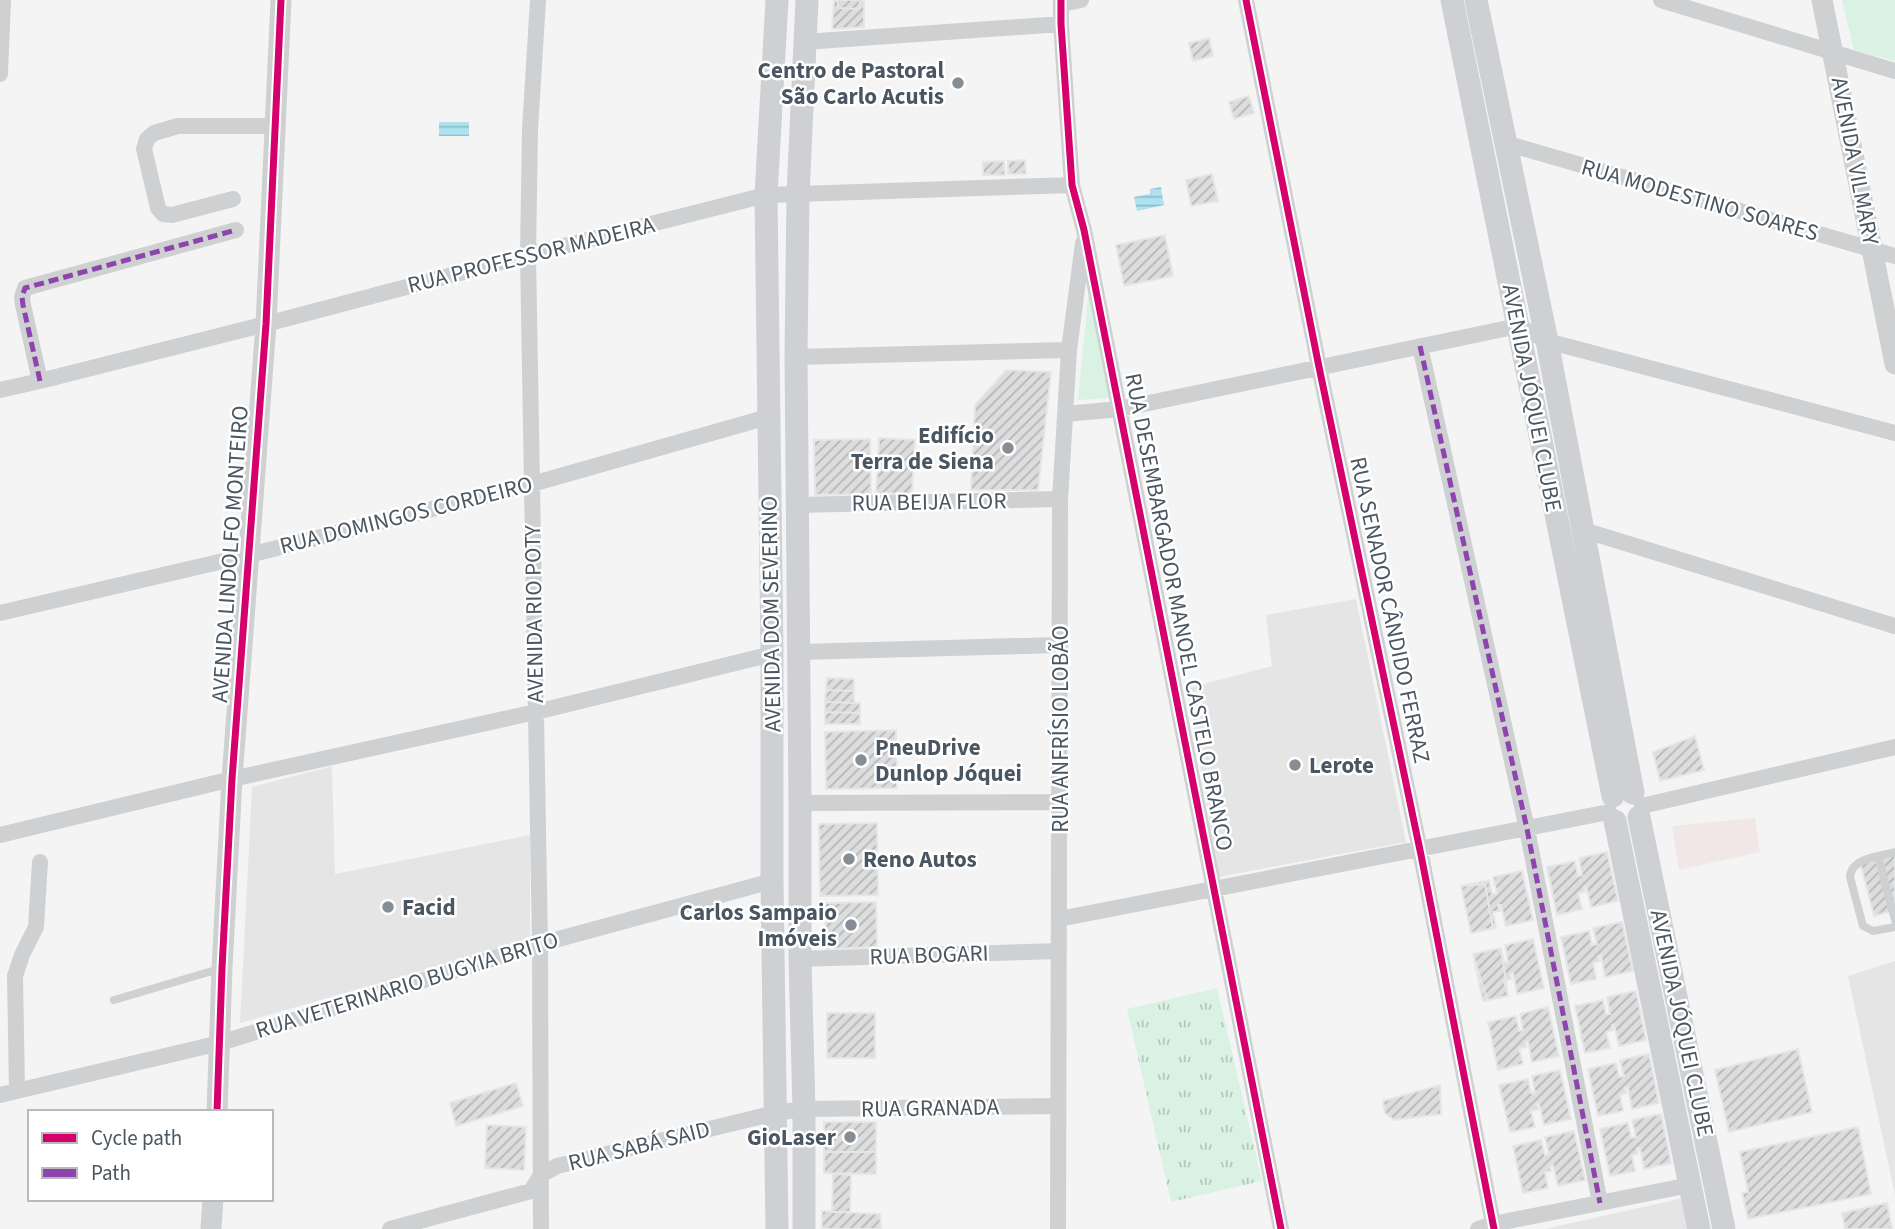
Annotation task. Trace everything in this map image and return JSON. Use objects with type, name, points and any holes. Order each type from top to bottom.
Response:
[{"type":"main road","name":"AVENIDA DOM SEVERINO","points":[[777,0],[766,195],[777,1229]]},
{"type":"main road","name":"AVENIDA DOM SEVERINO","points":[[804,1229],[796,357],[798,194],[807,0]]},
{"type":"main road","name":"AVENIDA JÓQUEI CLUBE","points":[[1452,0],[1518,326],[1625,808],[1715,1181],[1724,1229]]},
{"type":"main road","name":"AVENIDA JÓQUEI CLUBE","points":[[1476,0],[1584,530],[1625,808],[1699,1229]]},
{"type":"main road","points":[[1690,1185],[1715,1181]]},
{"type":"street","points":[[0,74],[3,0]]},
{"type":"street","name":"AVENIDA LINDOLFO MONTEIRO","points":[[217,1110],[232,779],[266,324],[281,0]]},
{"type":"street","name":"AVENIDA RIO POTY","points":[[538,0],[530,129],[528,255],[540,944],[541,1229]]},
{"type":"street","points":[[1061,2],[1082,0]]},
{"type":"street","name":"RUA SENADOR CÂNDIDO FERRAZ","points":[[1246,0],[1319,368],[1420,849],[1488,1228]]},
{"type":"street","points":[[1661,0],[1895,71]]},
{"type":"street","name":"AVENIDA VILMARY","points":[[1822,0],[1895,364]]},
{"type":"street","name":"RUA DESEMBARGADOR MANOEL CASTELO BRANCO","points":[[1061,2],[1072,186],[1084,230],[1120,409],[1281,1229]]},
{"type":"street","points":[[804,42],[1061,24]]},
{"type":"street","points":[[233,199],[172,215],[163,214],[158,208],[144,149],[148,139],[154,133],[178,126],[275,126]]},
{"type":"street","name":"RUA MODESTINO SOARES","points":[[1505,143],[1895,256]]},
{"type":"street","name":"RUA PROFESSOR MADEIRA","points":[[0,390],[766,195],[1072,186]]},
{"type":"street","points":[[40,381],[23,305],[25,288],[236,230]]},
{"type":"street","name":"RUA ANFRÍSIO LOBÃO","points":[[1058,1229],[1060,499],[1069,350],[1084,230]]},
{"type":"street","points":[[1065,414],[1120,409],[1518,326],[1547,341],[1895,433]]},
{"type":"street","points":[[1420,346],[1527,828],[1600,1203]]},
{"type":"street","points":[[796,357],[1069,350]]},
{"type":"street","name":"RUA DOMINGOS CORDEIRO","points":[[0,613],[249,555],[532,484],[768,416]]},
{"type":"street","name":"RUA BEIJA FLOR","points":[[797,505],[1060,499]]},
{"type":"street","points":[[1584,530],[1895,626]]},
{"type":"street","points":[[799,652],[1060,645]]},
{"type":"street","points":[[0,835],[232,779],[536,712],[772,654]]},
{"type":"street","points":[[1059,919],[1625,808],[1895,747]]},
{"type":"street","points":[[800,803],[1060,802]]},
{"type":"street","points":[[16,1091],[15,976],[36,927],[40,862]]},
{"type":"street","name":"RUA VETERINARIO BUGYIA BRITO","points":[[0,1095],[220,1043],[540,944],[772,881]]},
{"type":"street","name":"RUA BOGARI","points":[[800,959],[1059,951]]},
{"type":"street","name":"RUA GRANADA","points":[[775,1113],[804,1109],[1057,1106]]},
{"type":"street","name":"RUA SABÁ SAID","points":[[390,1229],[531,1191],[541,1175],[557,1166],[775,1113]]},
{"type":"street","points":[[1488,1228],[1690,1185]]},
{"type":"street","points":[[211,1229],[213,1201]]},
{"type":"lane","points":[[1895,852],[1856,863],[1850,870],[1863,926],[1873,931],[1895,927]]},
{"type":"lane","points":[[1878,856],[1895,920]]},
{"type":"lane","points":[[114,1000],[222,968]]},
{"type":"shaded area","name":"Lerote","points":[[1356,599],[1406,842],[1218,877],[1188,688],[1272,666],[1266,615]]},
{"type":"shaded area","name":"Facid","points":[[332,766],[335,874],[530,835],[530,940],[240,1023],[252,787]]},
{"type":"shaded area","points":[[1755,818],[1760,852],[1679,870],[1672,826]]},
{"type":"shaded area","points":[[1895,961],[1895,1195],[1848,976]]},
{"type":"shaded area","points":[[1683,1198],[1689,1229],[1545,1229]]},
{"type":"green space","points":[[1842,0],[1895,0],[1895,61],[1854,50]]},
{"type":"green space","points":[[1089,288],[1110,398],[1078,400]]},
{"type":"green space","points":[[1217,988],[1262,1181],[1171,1202],[1127,1009]]},
{"type":"water","points":[[439,122],[469,122],[469,136],[439,136]]},
{"type":"water","points":[[1161,187],[1164,205],[1137,211],[1134,197],[1150,194],[1150,189]]},
{"type":"building","points":[[834,0],[864,0],[864,27],[832,29]]},
{"type":"building","points":[[838,0],[860,0],[859,9],[838,8]]},
{"type":"building","points":[[1209,38],[1213,56],[1193,61],[1189,43]]},
{"type":"building","points":[[1249,96],[1254,113],[1234,119],[1229,102]]},
{"type":"building","points":[[1025,160],[1026,174],[1008,174],[1008,161]]},
{"type":"building","points":[[1004,161],[1005,175],[983,175],[983,162]]},
{"type":"building","points":[[1212,174],[1218,201],[1191,206],[1186,180]]},
{"type":"building","points":[[1165,235],[1173,276],[1124,286],[1116,245]]},
{"type":"building","name":"Edifício Terra de Siena","points":[[1006,370],[1051,372],[1038,490],[971,490],[975,405]]},
{"type":"building","points":[[879,438],[915,440],[912,494],[876,493]]},
{"type":"building","points":[[870,439],[871,494],[815,495],[814,440]]},
{"type":"building","points":[[827,678],[854,679],[854,691],[826,690]]},
{"type":"building","points":[[826,690],[854,691],[854,703],[825,702]]},
{"type":"building","points":[[825,702],[860,703],[860,713],[825,712]]},
{"type":"building","points":[[825,712],[860,713],[860,724],[825,724]]},
{"type":"building","name":"PneuDrive Dunlop Jóquei","points":[[896,730],[897,788],[826,789],[825,732]]},
{"type":"building","points":[[1695,736],[1704,770],[1660,781],[1653,752]]},
{"type":"building","name":"Reno Autos","points":[[877,823],[878,895],[820,896],[819,824]]},
{"type":"building","points":[[1895,851],[1895,910],[1874,916],[1860,862]]},
{"type":"building","points":[[1607,852],[1618,901],[1591,907],[1586,886],[1585,892],[1578,893],[1582,909],[1557,915],[1547,867],[1575,861],[1578,876],[1582,875],[1579,858]]},
{"type":"building","points":[[1522,871],[1533,920],[1506,926],[1501,905],[1498,905],[1500,911],[1493,912],[1496,928],[1471,933],[1461,886],[1489,880],[1492,894],[1497,894],[1493,877]]},
{"type":"building","points":[[1485,884],[1493,928],[1471,933],[1461,886]]},
{"type":"building","name":"Carlos Sampaio Imóveis","points":[[876,902],[877,947],[826,949],[825,903]]},
{"type":"building","points":[[1622,922],[1633,971],[1605,977],[1601,955],[1598,956],[1600,961],[1593,963],[1596,979],[1571,984],[1561,937],[1589,931],[1592,945],[1597,944],[1593,928]]},
{"type":"building","points":[[1533,939],[1544,988],[1517,994],[1513,973],[1510,973],[1511,979],[1504,980],[1508,996],[1483,1001],[1473,954],[1501,948],[1504,963],[1508,962],[1505,945]]},
{"type":"building","points":[[1501,948],[1508,996],[1487,1000],[1473,954]]},
{"type":"building","points":[[1636,991],[1646,1040],[1619,1046],[1614,1024],[1613,1030],[1606,1032],[1610,1048],[1585,1053],[1575,1006],[1603,1000],[1606,1014],[1610,1014],[1607,997]]},
{"type":"building","points":[[1548,1007],[1559,1056],[1532,1062],[1528,1041],[1525,1042],[1526,1047],[1519,1048],[1523,1064],[1498,1070],[1488,1022],[1516,1016],[1519,1031],[1523,1030],[1520,1014]]},
{"type":"building","points":[[827,1013],[875,1013],[875,1058],[827,1058]]},
{"type":"building","points":[[1798,1049],[1812,1112],[1729,1132],[1715,1070]]},
{"type":"building","points":[[1649,1054],[1659,1103],[1632,1109],[1628,1087],[1625,1088],[1626,1093],[1620,1095],[1623,1111],[1598,1116],[1588,1069],[1616,1063],[1619,1077],[1624,1076],[1620,1060]]},
{"type":"building","points":[[1560,1070],[1571,1119],[1544,1125],[1539,1103],[1536,1104],[1538,1109],[1531,1111],[1535,1127],[1510,1132],[1499,1085],[1528,1079],[1531,1093],[1535,1093],[1532,1076]]},
{"type":"building","points":[[516,1083],[523,1106],[456,1126],[450,1103]]},
{"type":"building","points":[[1440,1085],[1441,1114],[1394,1120],[1385,1113],[1383,1101]]},
{"type":"building","points":[[1661,1114],[1671,1163],[1644,1169],[1640,1148],[1637,1148],[1638,1154],[1632,1155],[1635,1171],[1610,1176],[1600,1129],[1628,1123],[1631,1138],[1636,1137],[1632,1120]]},
{"type":"building","name":"GioLaser","points":[[824,1122],[876,1122],[876,1152],[824,1152]]},
{"type":"building","points":[[487,1125],[526,1127],[524,1170],[485,1168]]},
{"type":"building","points":[[1858,1127],[1871,1194],[1748,1219],[1742,1193],[1748,1192],[1740,1152]]},
{"type":"building","points":[[1574,1131],[1585,1180],[1558,1186],[1553,1165],[1550,1166],[1551,1171],[1545,1172],[1548,1188],[1523,1193],[1513,1146],[1541,1140],[1545,1155],[1549,1154],[1545,1137]]},
{"type":"building","points":[[824,1152],[876,1152],[876,1174],[824,1173]]},
{"type":"building","points":[[833,1174],[851,1175],[850,1212],[832,1212]]},
{"type":"building","points":[[1887,1203],[1892,1229],[1845,1229],[1842,1213]]},
{"type":"building","points":[[822,1211],[880,1214],[881,1229],[822,1229]]},
{"type":"marked path","points":[[40,381],[23,305],[25,288],[236,230]]},
{"type":"marked path","points":[[1420,346],[1527,829],[1600,1203]]},
{"type":"cycle path","points":[[217,1110],[232,779],[266,324],[281,0]]},
{"type":"cycle path","points":[[1061,0],[1072,185],[1084,230],[1281,1229]]},
{"type":"cycle path","points":[[1246,0],[1421,855],[1494,1229]]},
{"type":"place","name":"Centro de Pastoral São Carlo Acutis","points":[[958,83]]},
{"type":"place","name":"Edifício Terra de Siena","points":[[1008,448]]},
{"type":"place","name":"PneuDrive Dunlop Jóquei","points":[[861,760]]},
{"type":"place","name":"Lerote","points":[[1295,765]]},
{"type":"place","name":"Reno Autos","points":[[849,859]]},
{"type":"place","name":"Facid","points":[[388,907]]},
{"type":"place","name":"Carlos Sampaio Imóveis","points":[[851,925]]},
{"type":"place","name":"GioLaser","points":[[850,1137]]}]
